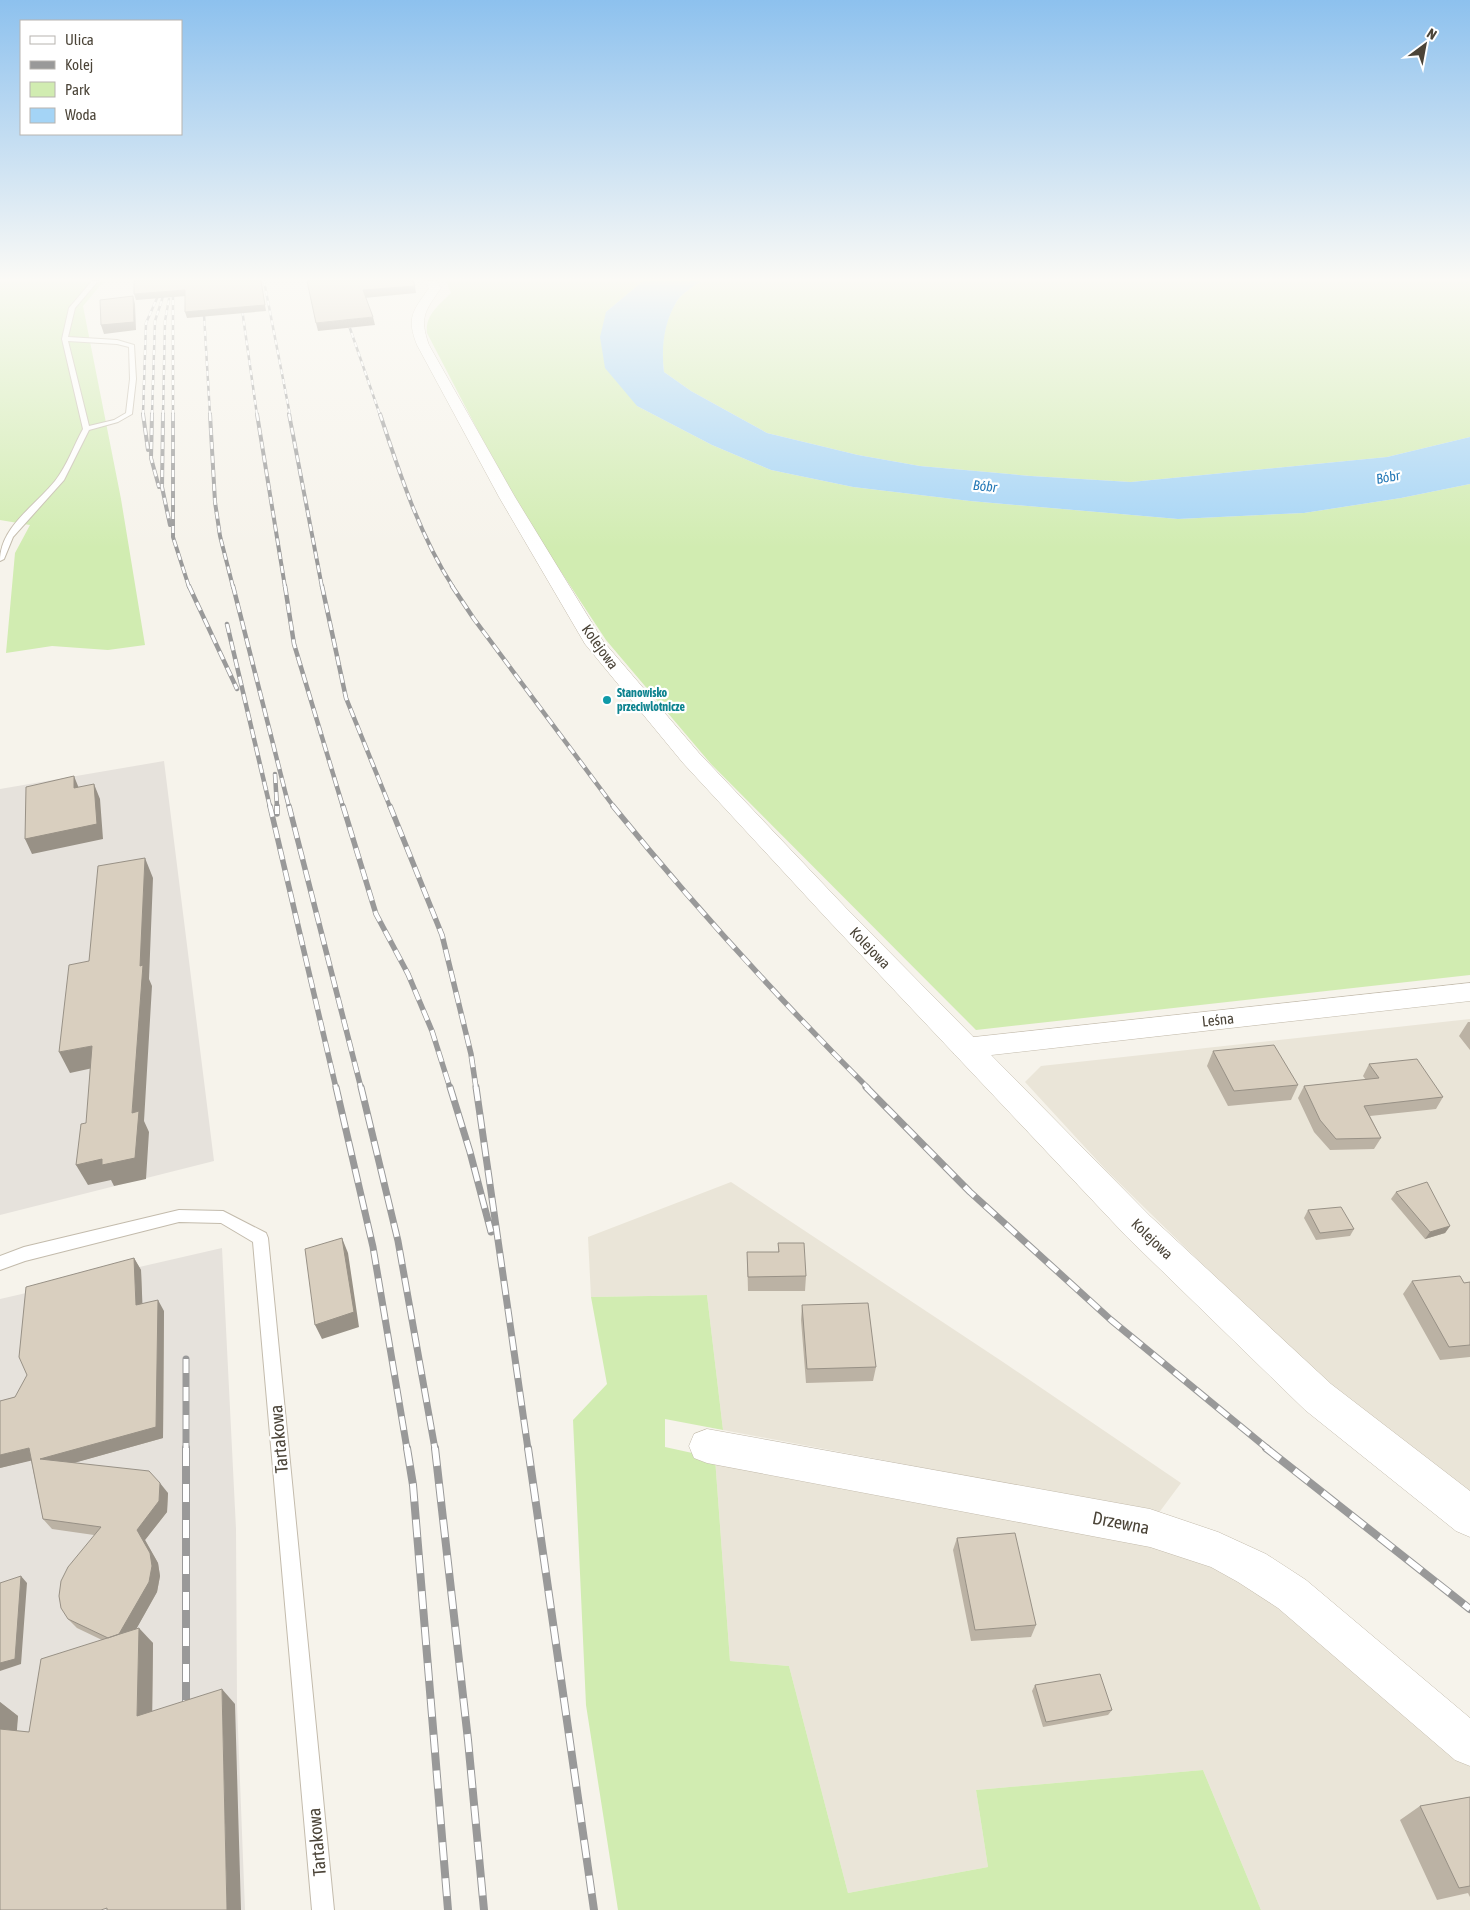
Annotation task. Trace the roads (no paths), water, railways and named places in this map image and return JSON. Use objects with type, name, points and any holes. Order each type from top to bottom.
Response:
[{"type":"street","name":"Kolejowa","points":[[437,370],[507,497],[595,644],[692,758],[965,1048],[1138,1226],[1311,1391],[1470,1517]]},
{"type":"street","name":"Leśna","points":[[965,1048],[1470,992]]},
{"type":"street","name":"Drzewna","points":[[707,1446],[1150,1528],[1218,1551],[1252,1568],[1292,1594],[1470,1745]]},
{"type":"lane","points":[[0,559],[9,536],[60,480],[86,428],[72,370]]},
{"type":"lane","points":[[86,428],[116,421],[129,414],[133,370]]},
{"type":"lane","name":"Tartakowa","points":[[0,1263],[24,1254],[179,1216],[223,1217],[260,1238],[324,1910]]},
{"type":"water","name":"Bóbr","points":[[607,370],[664,370],[691,391],[767,433],[858,455],[920,466],[1031,476],[1131,482],[1387,457],[1470,437],[1470,484],[1401,498],[1304,513],[1178,519],[970,501],[853,487],[771,470],[712,445],[637,406]]},
{"type":"railway","points":[[143,414],[144,370]]},
{"type":"railway","points":[[152,415],[153,370]]},
{"type":"railway","points":[[163,415],[164,370]]},
{"type":"railway","points":[[173,370],[173,537],[189,587]]},
{"type":"railway","points":[[207,370],[210,415]]},
{"type":"railway","points":[[251,370],[257,415]]},
{"type":"railway","points":[[281,370],[290,415]]},
{"type":"railway","points":[[364,370],[380,415]]},
{"type":"railway","points":[[143,414],[148,450]]},
{"type":"railway","points":[[152,414],[151,458],[159,487]]},
{"type":"railway","points":[[163,414],[162,487],[170,525]]},
{"type":"railway","points":[[210,414],[215,502],[220,536],[233,587]]},
{"type":"railway","points":[[257,414],[285,587]]},
{"type":"railway","points":[[289,414],[322,587]]},
{"type":"railway","points":[[380,414],[420,525],[453,587]]},
{"type":"railway","points":[[189,586],[237,689]]},
{"type":"railway","points":[[233,586],[289,807]]},
{"type":"railway","points":[[285,586],[294,644],[343,807]]},
{"type":"railway","points":[[322,586],[346,698],[390,807]]},
{"type":"railway","points":[[452,586],[474,619],[614,807]]},
{"type":"railway","points":[[227,624],[270,807]]},
{"type":"railway","points":[[275,774],[277,807]]},
{"type":"railway","points":[[270,806],[336,1088]]},
{"type":"railway","points":[[289,806],[361,1088]]},
{"type":"railway","points":[[343,806],[376,914],[408,974],[432,1031],[450,1088]]},
{"type":"railway","points":[[390,806],[442,935],[471,1054],[476,1088]]},
{"type":"railway","points":[[613,806],[737,950],[801,1020],[868,1088]]},
{"type":"railway","points":[[277,807],[277,814]]},
{"type":"railway","points":[[336,1087],[373,1247],[407,1449]]},
{"type":"railway","points":[[361,1087],[398,1241],[435,1449]]},
{"type":"railway","points":[[450,1087],[470,1152],[491,1232]]},
{"type":"railway","points":[[476,1087],[528,1449]]},
{"type":"railway","points":[[866,1087],[970,1192],[1111,1320],[1268,1449]]},
{"type":"railway","points":[[186,1359],[186,1714]]},
{"type":"railway","points":[[407,1448],[413,1485],[448,1910]]},
{"type":"railway","points":[[435,1448],[468,1740],[484,1910]]},
{"type":"railway","points":[[528,1448],[594,1910]]},
{"type":"railway","points":[[1266,1448],[1470,1609]]},
{"type":"place","name":"Stanowisko przeciwlotnicze","points":[[607,700]]}]
